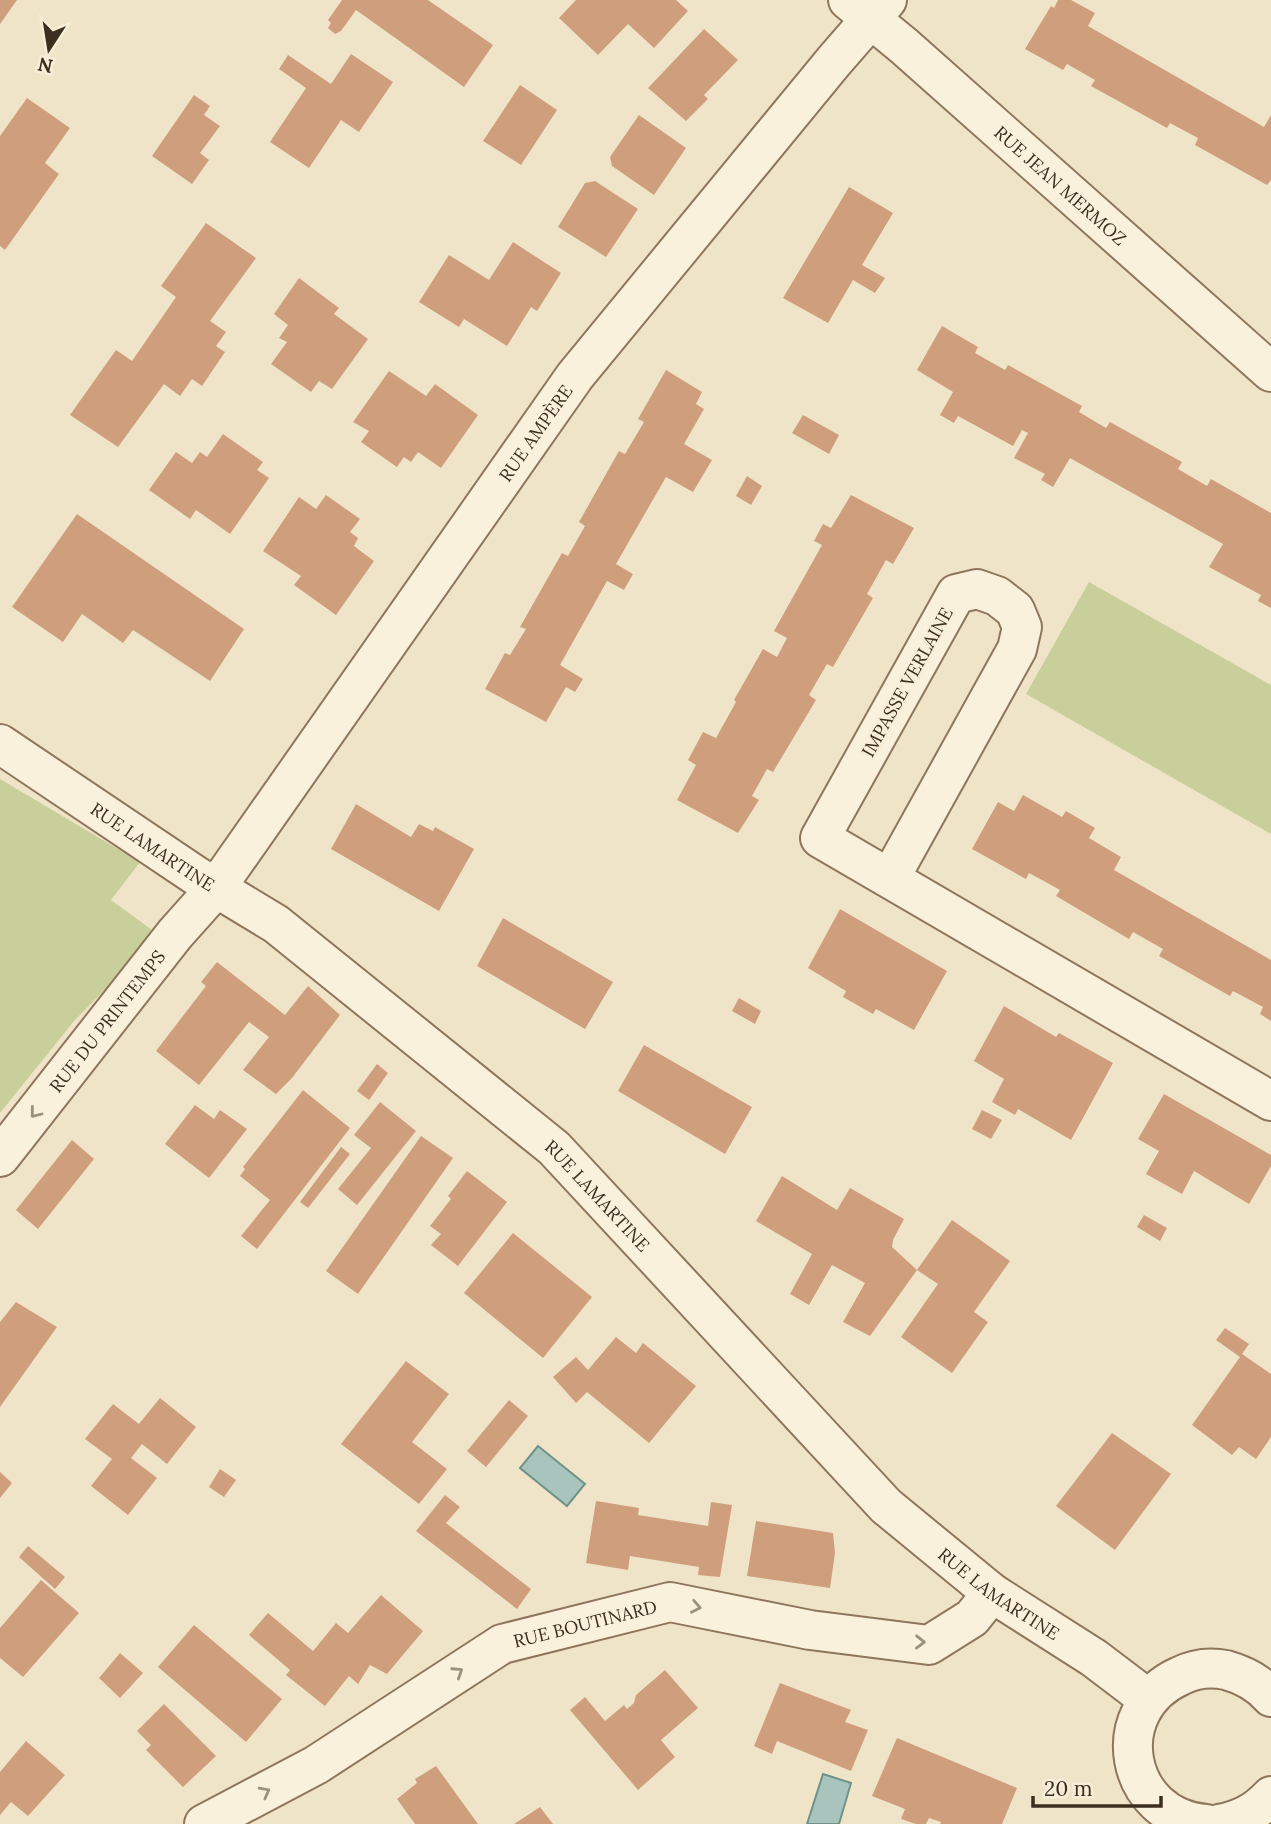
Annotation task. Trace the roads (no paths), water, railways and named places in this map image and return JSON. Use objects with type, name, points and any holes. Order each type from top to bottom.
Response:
[{"type":"street","name":"RUE JEAN MERMOZ","points":[[869,6],[1271,372]]},
{"type":"street","name":"RUE AMPÈRE","points":[[216,888],[263,817],[575,376],[869,6]]},
{"type":"street","name":"IMPASSE VERLAINE","points":[[890,878],[1017,649],[1022,627],[1015,610],[998,596],[977,589],[956,594],[820,838],[1271,1101]]},
{"type":"street","name":"RUE LAMARTINE","points":[[0,744],[216,888],[276,924],[554,1148],[886,1506],[992,1593],[1094,1658],[1148,1699]]},
{"type":"street","name":"RUE DU PRINTEMPS","points":[[0,1157],[175,934],[216,888]]},
{"type":"street","name":"RUE BOUTINARD","points":[[204,1824],[316,1765],[502,1644],[670,1602],[810,1630],[929,1645],[972,1618],[992,1593]]},
{"type":"street","points":[[1184,1821],[1152,1799],[1140,1781],[1133,1761],[1133,1739],[1138,1718],[1148,1699],[1167,1682],[1191,1671],[1216,1668],[1242,1674],[1269,1687]]},
{"type":"street","points":[[1219,1824],[1238,1820],[1259,1809],[1271,1796]]},
{"type":"water","points":[[538,1446],[585,1484],[567,1506],[520,1468]]},
{"type":"water","points":[[823,1774],[851,1783],[839,1824],[807,1824]]}]
